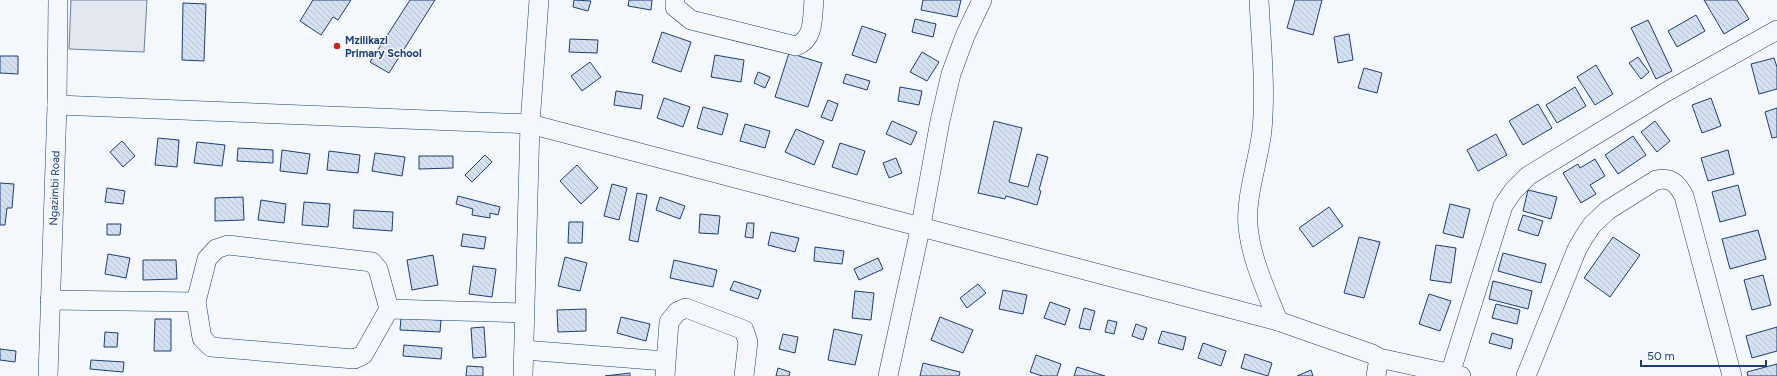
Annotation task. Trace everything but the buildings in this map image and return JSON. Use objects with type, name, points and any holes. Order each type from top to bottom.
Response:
[{"type":"street","name":"Ngazimbi Road","points":[[48,376],[57,105],[58,0]]},
{"type":"street","points":[[523,376],[530,124],[539,0]]},
{"type":"street","points":[[675,0],[676,7],[691,20],[796,46],[804,43],[810,34],[814,0]]},
{"type":"street","points":[[888,376],[921,225],[940,121],[951,74],[965,36],[982,0]]},
{"type":"street","points":[[1259,0],[1264,112],[1260,147],[1249,202],[1248,224],[1251,247],[1278,321]]},
{"type":"street","points":[[57,105],[530,124],[921,225],[1278,321],[1372,354],[1378,367],[1455,375],[1503,206],[1513,191],[1528,176],[1666,92],[1777,30]]},
{"type":"street","points":[[1526,376],[1577,249],[1592,225],[1608,210],[1656,180],[1664,178],[1671,180],[1679,187],[1684,196],[1732,376]]},
{"type":"street","points":[[228,245],[372,262],[378,269],[389,309],[363,354],[354,359],[211,347],[202,338],[196,302],[207,259],[216,250],[228,245]]},
{"type":"street","points":[[50,300],[196,302]]},
{"type":"street","points":[[524,350],[665,368],[669,322],[677,312],[686,308],[744,330],[748,342],[744,376]]},
{"type":"street","points":[[389,309],[524,313]]},
{"type":"shaded area","points":[[71,0],[147,0],[144,52],[69,49]]},
{"type":"place","name":"Mzilikazi Primary School","points":[[337,46]]}]
